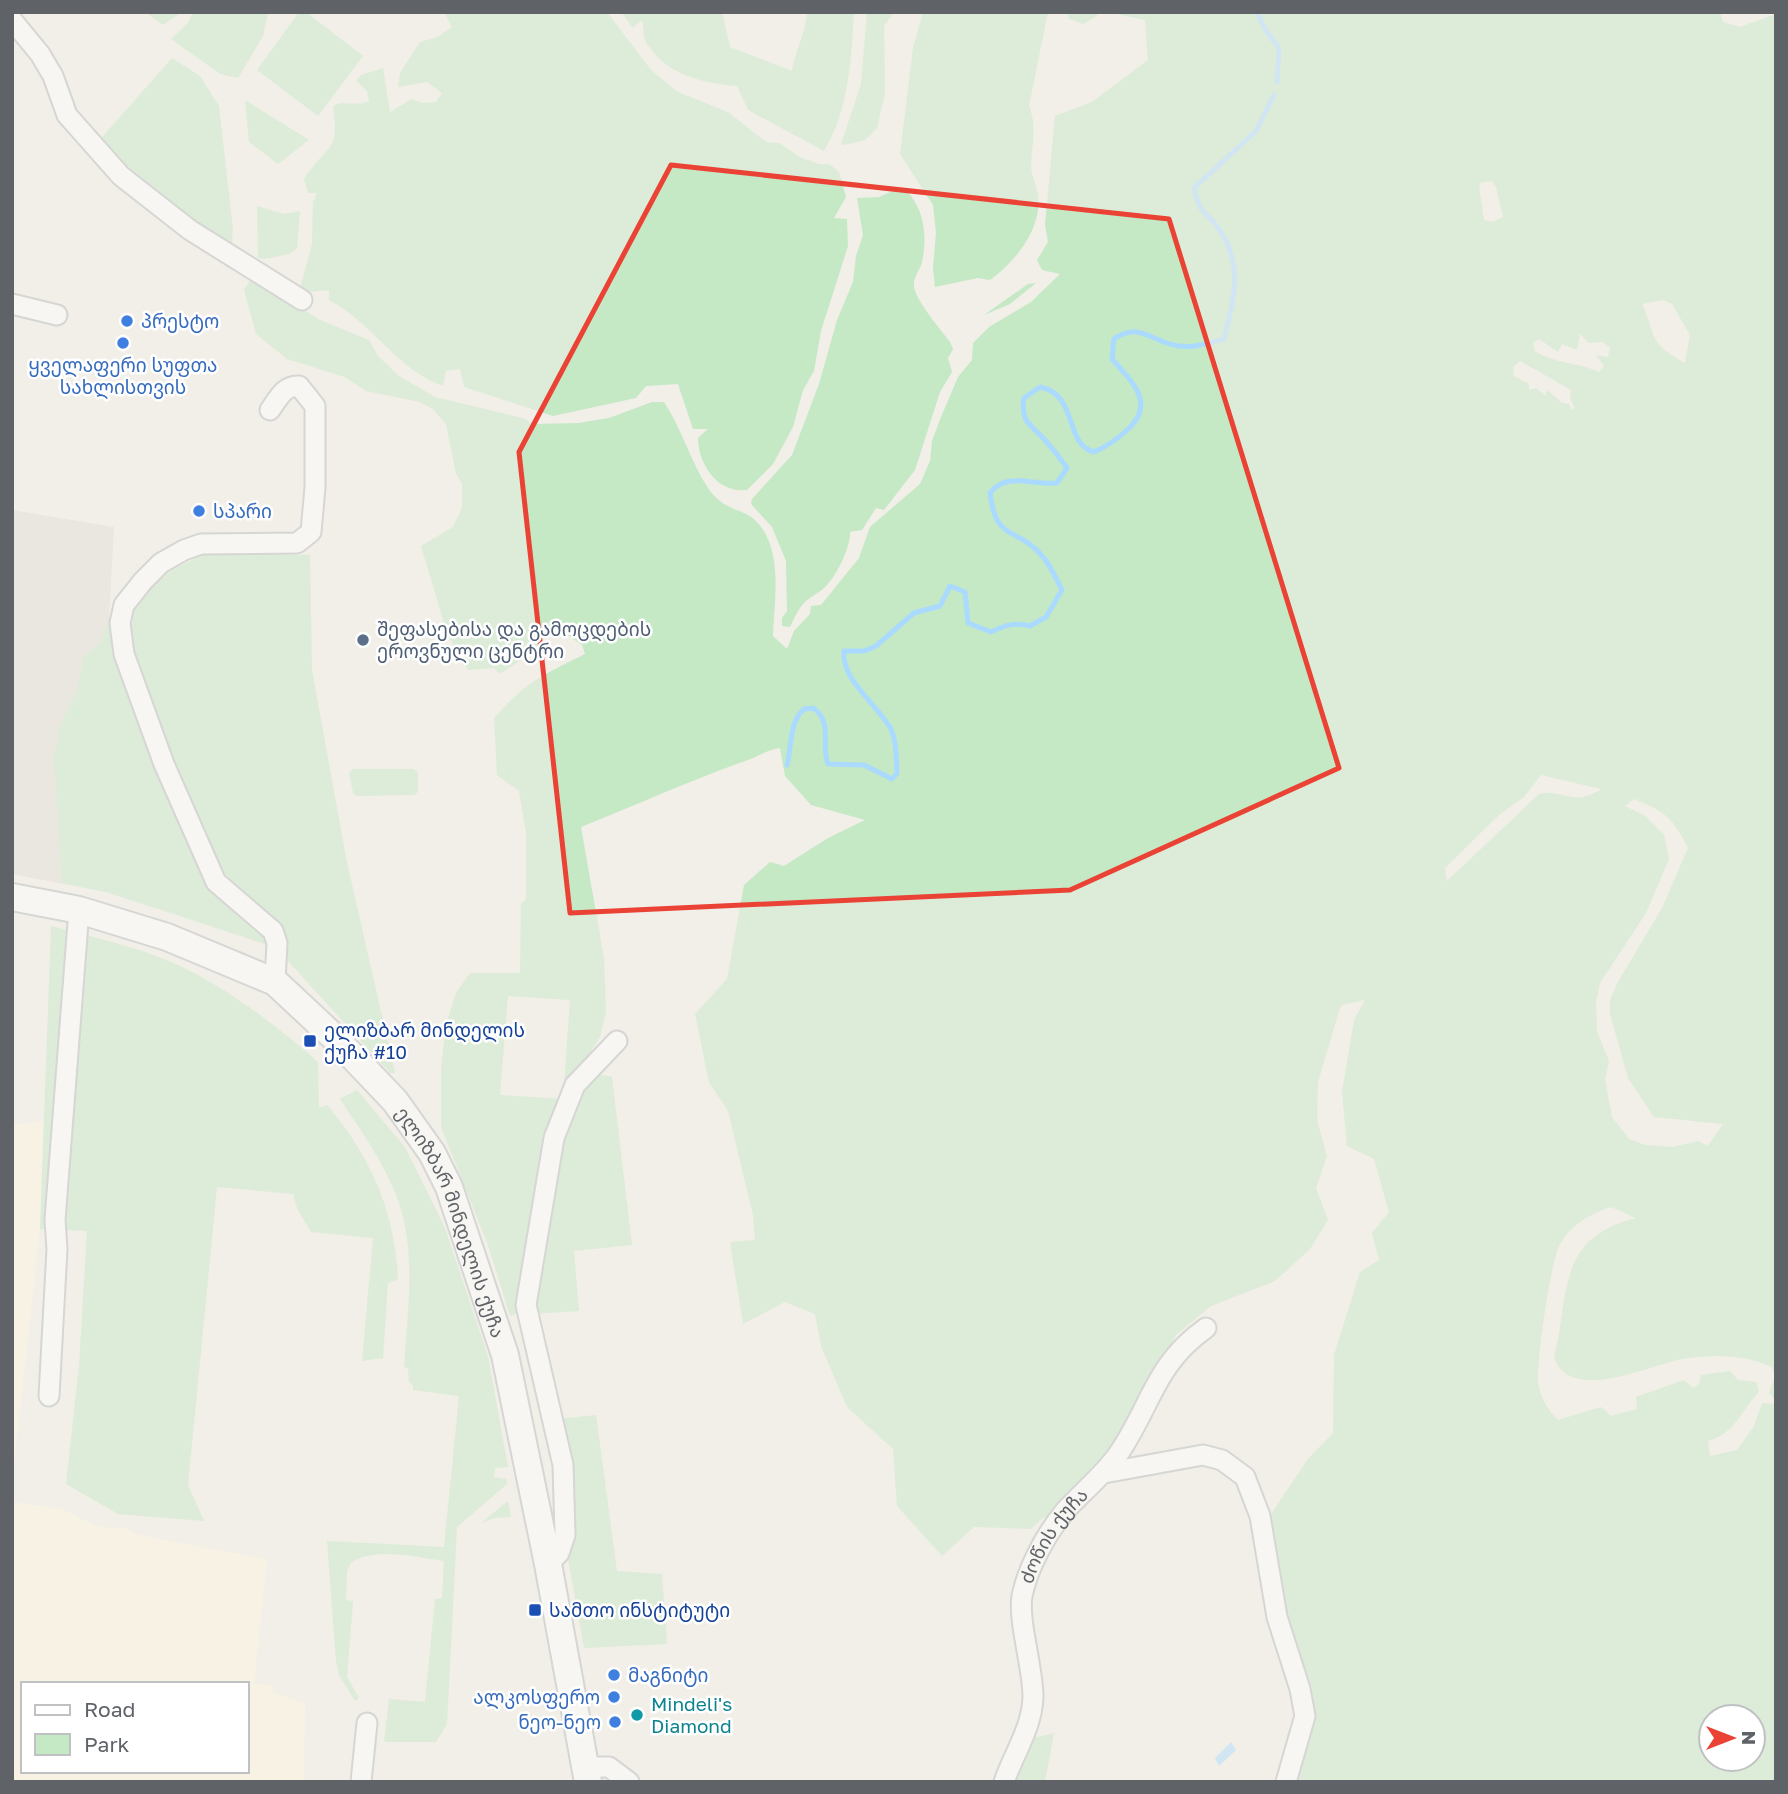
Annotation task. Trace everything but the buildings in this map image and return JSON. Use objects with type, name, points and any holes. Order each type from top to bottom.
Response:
[{"type":"street","points":[[12,20],[40,54],[53,76],[68,115],[121,176],[190,230],[302,300]]},
{"type":"street","points":[[12,304],[57,315]]},
{"type":"street","points":[[270,410],[286,388],[292,385],[299,386],[314,406],[315,486],[311,532],[297,543],[201,544],[184,550],[162,563],[143,581],[124,605],[120,623],[124,654],[164,764],[216,882],[273,931],[277,943],[275,982]]},
{"type":"street","name":"ელიზბარ მინდელის ქუჩა","points":[[12,897],[79,910],[167,937],[275,982],[395,1101],[432,1153],[449,1187],[505,1355],[587,1774]]},
{"type":"street","points":[[50,1396],[57,1249],[55,1220],[79,910]]},
{"type":"street","points":[[548,1564],[559,1553],[565,1535],[563,1465],[526,1305],[554,1138],[575,1085],[617,1041]]},
{"type":"street","name":"ძოწის ქუჩა","points":[[1004,1782],[1028,1728],[1033,1698],[1021,1600],[1034,1560],[1064,1512],[1104,1473],[1141,1417],[1160,1373],[1182,1345],[1206,1328]]},
{"type":"street","points":[[1104,1473],[1203,1455],[1222,1460],[1245,1477],[1254,1492],[1277,1617],[1300,1689],[1305,1716],[1286,1782]]},
{"type":"street","points":[[361,1782],[367,1723]]},
{"type":"street","points":[[587,1774],[610,1767],[629,1782]]},
{"type":"highlighted area","points":[[671,165],[1169,219],[1339,768],[1070,890],[570,913],[519,452]]},
{"type":"shaded area","points":[[12,510],[114,527],[109,620],[106,892],[12,874]]},
{"type":"shaded area","points":[[43,1121],[40,1229],[13,1474],[12,1125]]},
{"type":"shaded area","points":[[12,1502],[63,1509],[92,1524],[111,1529],[127,1527],[130,1532],[158,1539],[267,1559],[254,1684],[273,1685],[273,1693],[305,1703],[304,1782],[12,1782]]},
{"type":"green space","points":[[145,12],[182,12],[163,25]]},
{"type":"green space","points":[[193,12],[268,12],[263,36],[238,78],[220,74],[171,39],[187,24]]},
{"type":"green space","points":[[299,12],[306,12],[363,56],[318,116],[257,70]]},
{"type":"green space","points":[[444,12],[607,12],[651,70],[678,92],[728,112],[766,142],[779,143],[800,157],[819,164],[829,164],[839,172],[846,197],[834,218],[847,219],[848,246],[821,331],[814,371],[803,390],[793,427],[773,464],[747,490],[727,487],[706,467],[698,438],[708,429],[693,429],[678,384],[646,386],[636,398],[553,416],[464,387],[460,369],[446,371],[443,386],[427,379],[398,358],[358,320],[329,300],[329,290],[309,292],[300,288],[312,244],[313,202],[317,193],[308,193],[304,179],[333,141],[333,106],[369,101],[367,91],[356,81],[361,75],[383,68],[390,112],[412,99],[421,103],[436,102],[442,93],[427,82],[398,87],[400,73],[420,42],[438,37],[452,27]]},
{"type":"green space","points":[[621,12],[722,12],[730,47],[792,71],[807,12],[854,12],[844,101],[824,151],[748,110],[737,86],[712,83],[676,71],[656,56],[646,42],[641,20],[633,28]]},
{"type":"green space","points":[[867,12],[894,12],[884,26],[885,93],[877,128],[865,140],[845,145],[841,144],[861,84]]},
{"type":"green space","points":[[923,12],[1048,12],[1029,106],[1033,127],[1031,168],[1038,195],[1036,220],[1018,254],[990,280],[978,278],[935,287],[933,268],[936,233],[933,205],[900,154],[913,48]]},
{"type":"green space","points":[[1067,12],[1097,12],[1097,16],[1083,24],[1069,19]]},
{"type":"green space","points":[[1107,12],[1720,12],[1723,22],[1740,27],[1776,14],[1776,1401],[1769,1393],[1775,1377],[1772,1367],[1739,1357],[1705,1356],[1682,1359],[1612,1378],[1594,1380],[1577,1378],[1563,1371],[1554,1358],[1566,1290],[1579,1254],[1592,1239],[1610,1227],[1636,1218],[1611,1207],[1582,1221],[1560,1244],[1548,1292],[1538,1378],[1544,1401],[1558,1420],[1601,1407],[1611,1416],[1637,1409],[1636,1397],[1684,1380],[1693,1388],[1699,1384],[1701,1375],[1730,1371],[1738,1380],[1756,1382],[1759,1392],[1732,1427],[1708,1441],[1710,1456],[1737,1450],[1754,1426],[1762,1403],[1776,1404],[1776,1782],[1298,1782],[1310,1728],[1312,1687],[1286,1617],[1269,1517],[1308,1459],[1333,1433],[1334,1355],[1360,1272],[1379,1260],[1372,1233],[1389,1212],[1374,1159],[1347,1146],[1342,1092],[1354,1020],[1365,1000],[1341,1005],[1318,1082],[1317,1120],[1327,1156],[1316,1188],[1328,1220],[1310,1249],[1275,1281],[1211,1306],[1176,1335],[1137,1414],[1096,1474],[1050,1517],[1043,1518],[1031,1529],[974,1527],[942,1556],[897,1506],[893,1449],[847,1407],[821,1346],[815,1314],[785,1302],[743,1324],[730,1242],[755,1240],[753,1215],[728,1111],[709,1082],[695,1014],[727,979],[744,885],[770,862],[784,866],[828,838],[865,820],[811,805],[785,776],[780,748],[581,827],[604,958],[606,1012],[600,1037],[569,1085],[520,1312],[510,1316],[488,1245],[441,1127],[441,1070],[446,1024],[456,993],[470,973],[520,973],[521,904],[526,899],[526,833],[519,791],[497,775],[494,718],[516,695],[536,680],[585,654],[582,645],[554,626],[533,652],[500,674],[494,668],[468,670],[447,633],[421,546],[453,527],[462,508],[462,483],[456,474],[446,424],[433,409],[420,402],[366,391],[345,377],[287,359],[256,334],[244,290],[252,277],[320,320],[369,340],[378,356],[399,376],[435,397],[523,418],[533,424],[578,423],[609,418],[652,402],[664,402],[696,467],[714,496],[727,506],[751,517],[765,533],[774,561],[773,636],[787,649],[794,631],[810,614],[811,606],[821,605],[859,558],[870,527],[920,484],[930,461],[932,441],[941,417],[958,377],[972,360],[973,343],[989,327],[1031,302],[1060,274],[1042,270],[1037,260],[1048,242],[1045,225],[1055,116],[1092,102],[1148,60],[1145,20]],"holes":[[[1492,181],[1496,187],[1503,217],[1492,222],[1484,220],[1479,186],[1481,182]],[[1663,300],[1672,304],[1690,335],[1685,363],[1658,344],[1642,304]],[[1580,334],[1589,343],[1602,342],[1610,347],[1608,357],[1596,355],[1604,366],[1599,372],[1542,355],[1535,351],[1533,343],[1539,339],[1558,352],[1562,344],[1577,350]],[[1520,361],[1571,390],[1570,399],[1575,408],[1572,410],[1569,404],[1562,403],[1547,390],[1546,396],[1536,388],[1529,390],[1529,384],[1514,376],[1513,367]],[[1541,775],[1601,789],[1583,797],[1539,794],[1447,881],[1445,868],[1498,816],[1524,797]],[[1634,799],[1661,812],[1678,829],[1688,848],[1662,908],[1618,982],[1610,1000],[1610,1014],[1628,1078],[1654,1117],[1723,1124],[1708,1146],[1698,1141],[1673,1147],[1645,1145],[1629,1139],[1612,1117],[1605,1079],[1609,1061],[1597,1031],[1596,1002],[1600,983],[1646,913],[1669,859],[1664,835],[1645,816],[1625,806]],[[508,996],[570,1000],[563,1099],[500,1095]]]},
{"type":"green space","points":[[172,58],[200,76],[219,106],[233,230],[232,242],[226,244],[189,222],[97,143]]},
{"type":"green space","points":[[245,100],[309,140],[278,164],[249,142]]},
{"type":"green space","points":[[902,187],[915,202],[923,221],[924,252],[914,287],[924,307],[950,342],[953,349],[948,358],[952,372],[940,392],[915,470],[884,510],[876,508],[862,530],[850,532],[846,552],[830,581],[802,605],[790,627],[782,626],[782,618],[787,611],[786,561],[772,527],[751,504],[752,499],[792,455],[819,384],[837,320],[853,282],[856,256],[863,235],[857,198],[879,197]]},
{"type":"green space","points":[[257,206],[284,214],[300,211],[297,248],[289,254],[258,258]]},
{"type":"green space","points":[[1036,283],[1010,304],[984,315],[1028,284]]},
{"type":"green space","points":[[206,553],[310,555],[312,670],[346,858],[395,1073],[390,1073],[288,961],[283,934],[275,919],[238,888],[219,866],[172,760],[130,637],[134,611],[151,587],[172,570]]},
{"type":"green space","points":[[109,620],[210,888],[265,934],[268,945],[106,892],[62,883],[54,757],[60,726],[78,689],[83,657],[100,644]]},
{"type":"green space","points":[[353,769],[414,769],[418,773],[418,792],[414,795],[357,796],[353,793],[349,773]]},
{"type":"green space","points":[[51,926],[147,953],[196,974],[252,1009],[318,1062],[319,1108],[327,1105],[368,1165],[386,1208],[392,1231],[398,1279],[388,1283],[383,1358],[362,1361],[373,1238],[311,1232],[297,1208],[293,1194],[217,1187],[188,1485],[204,1521],[118,1514],[66,1484],[79,1366],[87,1231],[40,1229]]},
{"type":"green space","points":[[597,1074],[612,1077],[632,1245],[574,1251],[579,1311],[533,1314],[559,1138],[579,1087]]},
{"type":"green space","points":[[357,1090],[405,1147],[445,1228],[488,1356],[508,1467],[495,1468],[494,1477],[506,1479],[507,1484],[457,1527],[447,1724],[436,1742],[384,1742],[389,1699],[425,1702],[435,1599],[442,1598],[444,1561],[385,1554],[362,1557],[351,1562],[347,1572],[346,1600],[353,1601],[347,1677],[359,1698],[355,1701],[339,1675],[336,1661],[327,1541],[444,1547],[459,1396],[413,1390],[413,1385],[409,1382],[408,1368],[404,1367],[409,1292],[407,1235],[398,1201],[385,1171],[340,1099]]},
{"type":"green space","points":[[596,1415],[617,1571],[662,1574],[667,1644],[584,1648],[568,1559],[573,1527],[559,1419]]},
{"type":"green space","points":[[508,1501],[511,1517],[494,1518],[481,1523]]},
{"type":"green space","points":[[1054,1733],[1045,1782],[1009,1782],[1033,1738]]},
{"type":"water","points":[[1231,1742],[1236,1750],[1219,1766],[1215,1758]]},
{"type":"waterway","points":[[1257,12],[1266,31],[1279,48],[1277,82]]},
{"type":"waterway","points":[[787,765],[799,714],[804,709],[813,708],[825,727],[828,764],[864,765],[892,779],[897,773],[891,729],[854,682],[848,672],[844,651],[864,651],[876,646],[914,613],[940,606],[950,586],[965,592],[968,623],[991,632],[1010,625],[1030,626],[1046,617],[1062,590],[1051,568],[1034,547],[1009,532],[997,520],[990,493],[997,486],[1012,481],[1057,483],[1067,468],[1025,418],[1024,398],[1040,387],[1052,392],[1061,399],[1078,439],[1084,447],[1094,452],[1126,431],[1140,412],[1141,403],[1134,385],[1112,359],[1114,339],[1130,332],[1143,333],[1170,344],[1184,346],[1197,346],[1224,339],[1235,282],[1232,256],[1219,229],[1201,209],[1194,188],[1256,131],[1274,95]]},
{"type":"place","name":"პრესტო","points":[[127,321]]},
{"type":"place","name":"ყველაფერი სუფთა სახლისთვის","points":[[123,343]]},
{"type":"place","name":"სპარი","points":[[199,511]]},
{"type":"place","name":"შეფასებისა და გამოცდების ეროვნული ცენტრი","points":[[363,640]]},
{"type":"place","name":"ელიზბარ მინდელის ქუჩა #10","points":[[310,1041]]},
{"type":"place","name":"სამთო ინსტიტუტი","points":[[535,1610]]},
{"type":"place","name":"მაგნიტი","points":[[614,1675]]},
{"type":"place","name":"ალკოსფერო","points":[[614,1697]]},
{"type":"place","name":"Mindeli's Diamond","points":[[637,1715]]},
{"type":"place","name":"ნეო-ნეო","points":[[615,1722]]}]
